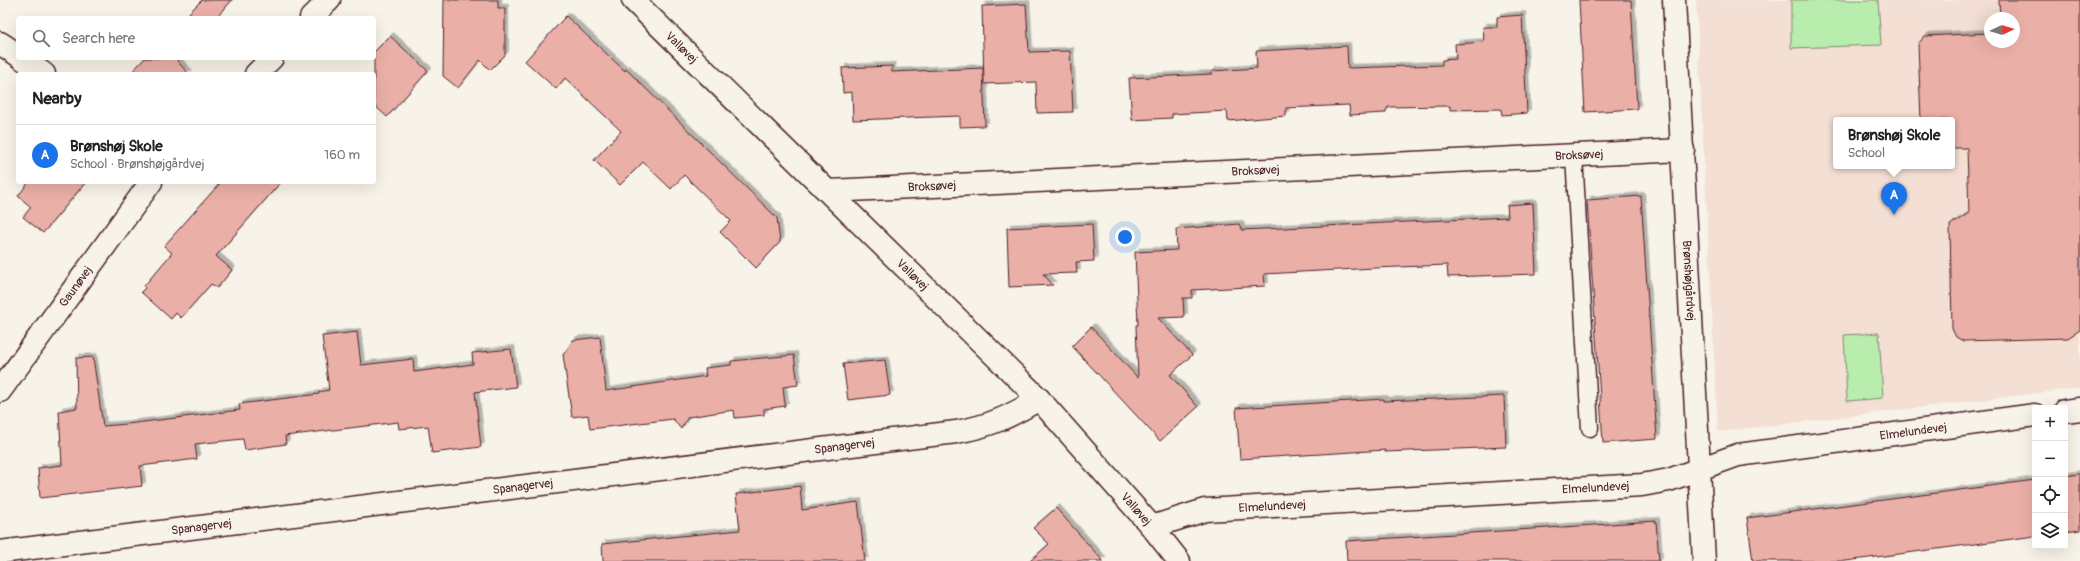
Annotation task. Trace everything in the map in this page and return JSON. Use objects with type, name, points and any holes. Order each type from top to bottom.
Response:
[{"type":"street","points":[[313,16],[329,0]]},
{"type":"street","name":"Valløvej","points":[[633,0],[1039,399],[1152,527],[1179,561]]},
{"type":"street","name":"Brønshøjgårdvej","points":[[1674,0],[1704,561]]},
{"type":"street","points":[[0,43],[16,54]]},
{"type":"street","points":[[25,60],[41,72]]},
{"type":"street","points":[[258,72],[270,60]]},
{"type":"street","name":"Broksøvej","points":[[829,191],[1683,150]]},
{"type":"street","name":"Gaunøvej","points":[[0,391],[150,184]]},
{"type":"street","name":"Spanagervej","points":[[0,552],[956,432],[984,427],[1012,416],[1039,399]]},
{"type":"street","points":[[2068,411],[2080,409]]},
{"type":"street","name":"Elmelundevej","points":[[1152,527],[1205,510],[1642,485],[1669,480],[1698,468],[1738,455],[2032,415]]},
{"type":"lane","points":[[1574,156],[1590,428]]},
{"type":"shaded area","points":[[1696,0],[2080,0],[2080,388],[1718,432]]},
{"type":"green space","points":[[1791,0],[1878,0],[1881,45],[1791,48]]},
{"type":"green space","points":[[1879,333],[1883,398],[1847,401],[1844,335]]},
{"type":"building","points":[[202,0],[232,0],[218,16],[186,16]]},
{"type":"building","points":[[444,0],[498,0],[498,8],[505,8],[505,55],[490,70],[480,60],[458,88],[443,76]]},
{"type":"building","points":[[1579,0],[1631,0],[1637,109],[1585,112]]},
{"type":"building","points":[[1999,0],[2080,0],[2080,330],[2068,338],[1963,341],[1956,337],[1952,329],[1950,225],[1969,213],[1967,148],[1955,148],[1955,117],[1921,117],[1918,44],[1925,36],[1984,33],[1984,48],[2020,48],[2020,12],[2000,12]]},
{"type":"building","points":[[1026,4],[1029,52],[1070,51],[1073,112],[1037,113],[1036,82],[984,84],[982,6]]},
{"type":"building","points":[[1522,15],[1527,113],[1502,115],[1501,109],[1450,110],[1450,106],[1388,107],[1385,113],[1350,115],[1349,105],[1286,108],[1286,116],[1228,121],[1227,111],[1172,114],[1172,118],[1132,120],[1129,78],[1212,74],[1212,71],[1257,68],[1256,51],[1347,46],[1348,68],[1442,65],[1442,60],[1456,59],[1455,44],[1484,42],[1483,27],[1497,27],[1497,17]]},
{"type":"building","points":[[566,16],[625,71],[626,69],[777,218],[780,242],[756,268],[720,232],[731,221],[684,175],[671,189],[643,162],[620,185],[594,160],[621,131],[565,78],[556,89],[525,61]]},
{"type":"building","points":[[390,36],[428,71],[387,117],[376,107],[376,72],[374,72],[374,60],[376,60],[376,50]]},
{"type":"building","points":[[143,60],[178,60],[177,61],[187,72],[132,72]]},
{"type":"building","points":[[892,66],[892,72],[983,68],[985,126],[960,127],[960,116],[853,120],[852,92],[843,93],[842,68]]},
{"type":"building","points":[[27,184],[84,184],[43,233],[23,217],[31,207],[18,196]]},
{"type":"building","points":[[219,184],[279,184],[216,256],[232,270],[217,288],[211,284],[181,318],[176,313],[171,319],[141,292],[145,288],[144,286],[172,253],[164,246]]},
{"type":"building","points":[[1641,196],[1657,439],[1603,443],[1587,200]]},
{"type":"building","points":[[1533,203],[1536,274],[1448,277],[1447,265],[1375,268],[1264,274],[1265,286],[1192,290],[1192,298],[1183,298],[1184,317],[1158,318],[1192,355],[1170,375],[1198,407],[1160,441],[1072,346],[1091,327],[1138,378],[1136,325],[1138,325],[1135,252],[1177,250],[1176,229],[1239,224],[1242,230],[1508,217],[1507,205]]},
{"type":"building","points":[[1092,224],[1094,261],[1076,262],[1077,273],[1043,274],[1053,285],[1009,287],[1007,228]]},
{"type":"building","points":[[357,332],[361,365],[413,359],[414,372],[473,364],[472,353],[511,349],[516,387],[475,392],[481,447],[432,453],[428,426],[399,429],[398,422],[285,436],[286,444],[245,450],[243,439],[195,444],[197,459],[140,466],[142,486],[40,498],[38,468],[62,465],[59,411],[77,408],[76,358],[93,357],[103,426],[127,424],[240,410],[239,404],[319,394],[319,392],[329,390],[322,336]]},
{"type":"building","points":[[600,337],[606,391],[706,376],[705,368],[731,365],[731,361],[794,355],[798,385],[783,387],[785,406],[764,409],[764,415],[735,418],[734,410],[688,417],[681,429],[673,419],[590,429],[588,415],[572,417],[563,355],[573,340]]},
{"type":"building","points":[[885,360],[890,395],[848,400],[843,364]]},
{"type":"building","points":[[1504,396],[1506,447],[1385,452],[1385,450],[1240,459],[1236,408],[1384,399],[1384,401]]},
{"type":"building","points":[[2080,474],[2080,530],[2068,532],[2068,477],[2068,476]]},
{"type":"building","points":[[2032,480],[2032,536],[1846,561],[1753,561],[1747,518]]},
{"type":"building","points":[[800,486],[802,510],[858,502],[865,561],[603,561],[602,544],[740,530],[736,494]]},
{"type":"building","points":[[1056,508],[1103,561],[1030,561],[1049,544],[1033,528]]},
{"type":"building","points":[[1656,521],[1659,561],[1347,561],[1346,541]]},
{"type":"place","name":"Brønshøj Skole","points":[[1894,215]]}]
